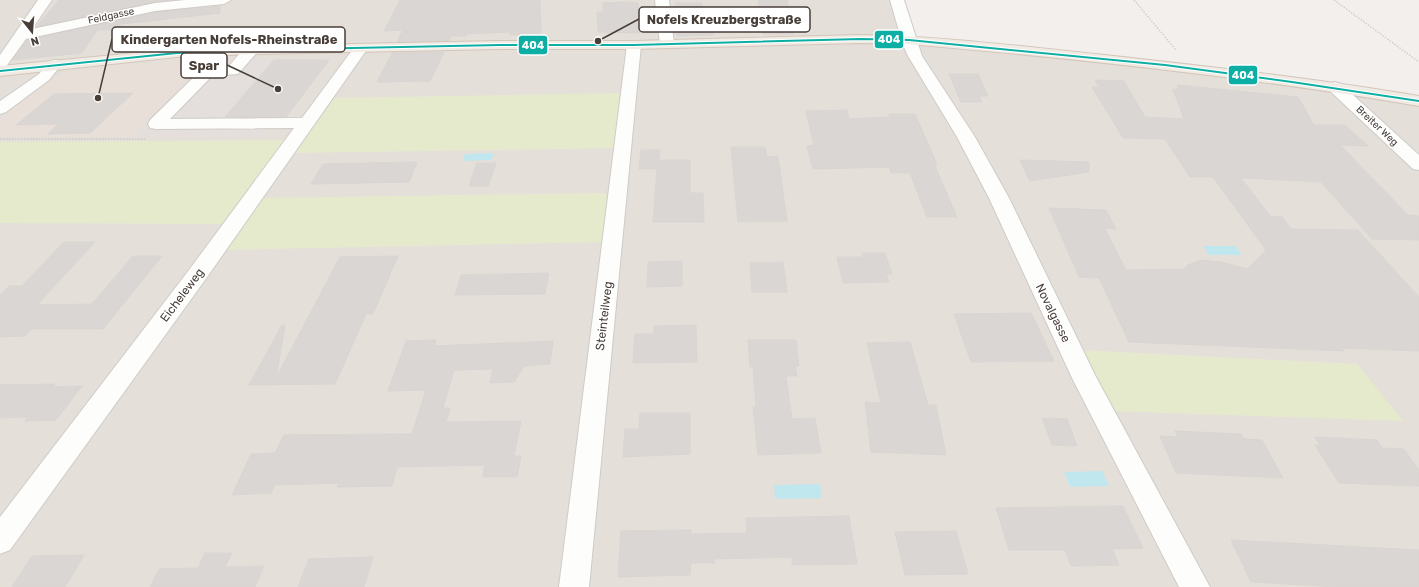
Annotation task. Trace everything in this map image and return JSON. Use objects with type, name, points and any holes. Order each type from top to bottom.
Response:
[{"type":"main road","points":[[0,71],[55,64],[177,53],[252,50],[634,45],[861,39],[909,40],[1188,68],[1335,87],[1419,101]]},
{"type":"street","points":[[0,65],[23,35],[33,16],[45,0]]},
{"type":"street","name":"Feldgasse","points":[[23,35],[155,7],[224,0]]},
{"type":"street","points":[[662,0],[667,44]]},
{"type":"street","name":"Novalgasse","points":[[897,0],[915,56],[966,137],[999,198],[1084,378],[1195,587]]},
{"type":"street","name":"Steinteilweg","points":[[574,587],[634,45]]},
{"type":"street","name":"Eicheleweg","points":[[0,540],[308,123],[361,48]]},
{"type":"street","points":[[252,50],[233,71],[208,71],[156,124],[308,123]]},
{"type":"street","points":[[0,110],[44,77],[55,64]]},
{"type":"street","name":"Breiter Weg","points":[[1335,87],[1419,165]]},
{"type":"path","points":[[1134,0],[1181,55],[1188,68]]},
{"type":"path","points":[[1334,0],[1419,62]]},
{"type":"shaded area","points":[[0,0],[897,0],[909,40],[980,46],[1419,101],[1419,587],[0,587]]},
{"type":"shaded area","points":[[210,60],[129,137],[0,137],[0,118],[55,78],[68,71],[120,65]]},
{"type":"shaded area","points":[[274,60],[224,118],[272,118],[258,136],[135,136],[211,61]]},
{"type":"green space","points":[[621,93],[618,148],[291,153],[331,98]]},
{"type":"green space","points":[[286,140],[223,224],[0,223],[0,142]]},
{"type":"green space","points":[[602,193],[608,195],[606,242],[222,250],[257,200],[264,198]]},
{"type":"green space","points":[[1080,350],[1357,364],[1403,421],[1109,411]]},
{"type":"water","points":[[494,153],[491,160],[462,161],[465,154]]},
{"type":"water","points":[[1203,246],[1236,246],[1242,255],[1209,255]]},
{"type":"water","points":[[1102,471],[1109,486],[1070,487],[1064,472]]},
{"type":"water","points":[[820,484],[822,498],[775,499],[774,485]]},
{"type":"building","points":[[59,0],[170,0],[36,27]]},
{"type":"building","points":[[400,0],[540,0],[541,33],[510,35],[511,32],[467,34],[466,36],[451,36],[449,41],[397,42],[403,30],[384,31]]},
{"type":"building","points":[[758,0],[787,0],[794,34],[763,34],[763,30],[713,30],[713,35],[677,36],[677,33],[675,33],[676,3],[702,3],[702,12],[760,12]]},
{"type":"building","points":[[603,3],[638,3],[641,33],[598,32],[597,12],[603,12]]},
{"type":"building","points":[[220,6],[220,13],[122,24],[117,29],[97,30],[82,53],[12,60],[27,40],[155,12]]},
{"type":"building","points":[[444,52],[430,81],[377,82],[392,53]]},
{"type":"building","points":[[274,60],[329,60],[286,117],[225,117]]},
{"type":"building","points":[[949,74],[978,74],[988,96],[979,96],[982,102],[961,102]]},
{"type":"building","points":[[1095,80],[1124,81],[1145,117],[1184,119],[1173,89],[1178,90],[1177,85],[1298,97],[1314,125],[1345,125],[1368,146],[1340,145],[1408,215],[1419,216],[1419,240],[1372,239],[1321,182],[1241,178],[1270,216],[1282,217],[1291,229],[1358,230],[1419,297],[1419,351],[1341,348],[1344,351],[1129,342],[1099,278],[1079,277],[1049,208],[1106,210],[1116,229],[1105,228],[1126,270],[1185,269],[1188,265],[1201,260],[1221,262],[1247,269],[1266,250],[1213,177],[1190,177],[1165,139],[1123,138],[1092,87],[1099,87]]},
{"type":"building","points":[[133,93],[90,133],[48,134],[58,124],[16,125],[54,94]]},
{"type":"building","points":[[847,110],[849,119],[890,117],[889,114],[915,114],[937,164],[934,164],[957,217],[927,217],[910,173],[891,173],[889,167],[813,169],[807,146],[814,145],[806,111]]},
{"type":"building","points":[[731,147],[765,147],[767,157],[778,156],[787,221],[738,222]]},
{"type":"building","points":[[641,150],[660,150],[659,160],[690,160],[690,193],[703,193],[704,222],[653,222],[657,169],[639,169]]},
{"type":"building","points":[[1020,160],[1089,162],[1089,172],[1030,181]]},
{"type":"building","points":[[417,162],[409,182],[311,184],[323,164]]},
{"type":"building","points":[[477,163],[496,163],[488,186],[469,186]]},
{"type":"building","points":[[64,242],[95,242],[37,305],[92,304],[133,256],[162,256],[103,329],[31,329],[25,336],[0,337],[0,295],[9,286],[22,286]]},
{"type":"building","points":[[862,253],[885,253],[892,274],[886,274],[889,282],[843,283],[837,257],[863,257]]},
{"type":"building","points":[[398,256],[373,314],[366,314],[335,384],[249,385],[282,325],[285,326],[276,378],[340,257]]},
{"type":"building","points":[[682,261],[682,286],[647,287],[648,262]]},
{"type":"building","points":[[783,262],[787,292],[752,292],[750,263]]},
{"type":"building","points":[[549,273],[545,294],[455,295],[461,275]]},
{"type":"building","points":[[1031,313],[1054,361],[971,362],[954,314]]},
{"type":"building","points":[[696,325],[697,362],[633,363],[635,334],[654,334],[654,326]]},
{"type":"building","points":[[436,340],[434,346],[553,341],[550,364],[524,366],[514,382],[490,383],[493,369],[454,370],[443,408],[450,408],[446,422],[521,421],[514,456],[521,456],[517,477],[483,477],[485,465],[397,467],[392,486],[337,487],[339,483],[275,485],[271,493],[232,495],[251,454],[275,453],[284,435],[412,434],[426,390],[388,391],[406,341]]},
{"type":"building","points":[[748,340],[796,340],[799,366],[795,366],[797,376],[786,376],[792,419],[815,418],[821,453],[758,455],[753,407],[756,407],[753,367],[750,367]]},
{"type":"building","points":[[910,342],[928,405],[936,405],[946,455],[871,452],[865,402],[881,403],[867,343]]},
{"type":"building","points":[[55,384],[53,387],[82,386],[56,420],[25,421],[28,417],[0,418],[0,385]]},
{"type":"building","points":[[640,413],[690,413],[690,454],[623,457],[625,429],[639,429]]},
{"type":"building","points":[[1042,418],[1067,419],[1077,446],[1052,445]]},
{"type":"building","points":[[1175,431],[1241,434],[1244,439],[1262,440],[1283,478],[1176,473],[1160,436],[1178,437]]},
{"type":"building","points":[[1315,437],[1377,440],[1382,448],[1404,449],[1419,470],[1419,486],[1339,483],[1315,445],[1320,445]]},
{"type":"building","points":[[1123,506],[1143,548],[1112,549],[1119,565],[1071,566],[1065,550],[1009,550],[996,508]]},
{"type":"building","points":[[849,516],[857,564],[792,565],[792,557],[714,559],[715,563],[691,563],[690,575],[618,577],[621,531],[691,530],[691,534],[747,533],[746,518]]},
{"type":"building","points":[[956,531],[968,574],[905,575],[895,532]]},
{"type":"building","points":[[1231,540],[1419,550],[1419,587],[1336,587],[1251,582]]},
{"type":"building","points":[[205,553],[232,553],[225,567],[264,566],[255,587],[150,587],[159,569],[198,568]]},
{"type":"building","points":[[84,555],[65,587],[12,587],[32,556]]},
{"type":"building","points":[[373,557],[364,587],[298,587],[309,559]]},
{"type":"transit line","name":"404","points":[[0,71],[177,53],[252,50],[500,45],[634,45],[861,39],[909,40],[1165,65],[1419,101]]},
{"type":"place","name":"Nofels Kreuzbergstraße","points":[[598,41]]},
{"type":"place","name":"Spar","points":[[278,89]]},
{"type":"place","name":"Kindergarten Nofels-Rheinstraße","points":[[98,98]]}]
